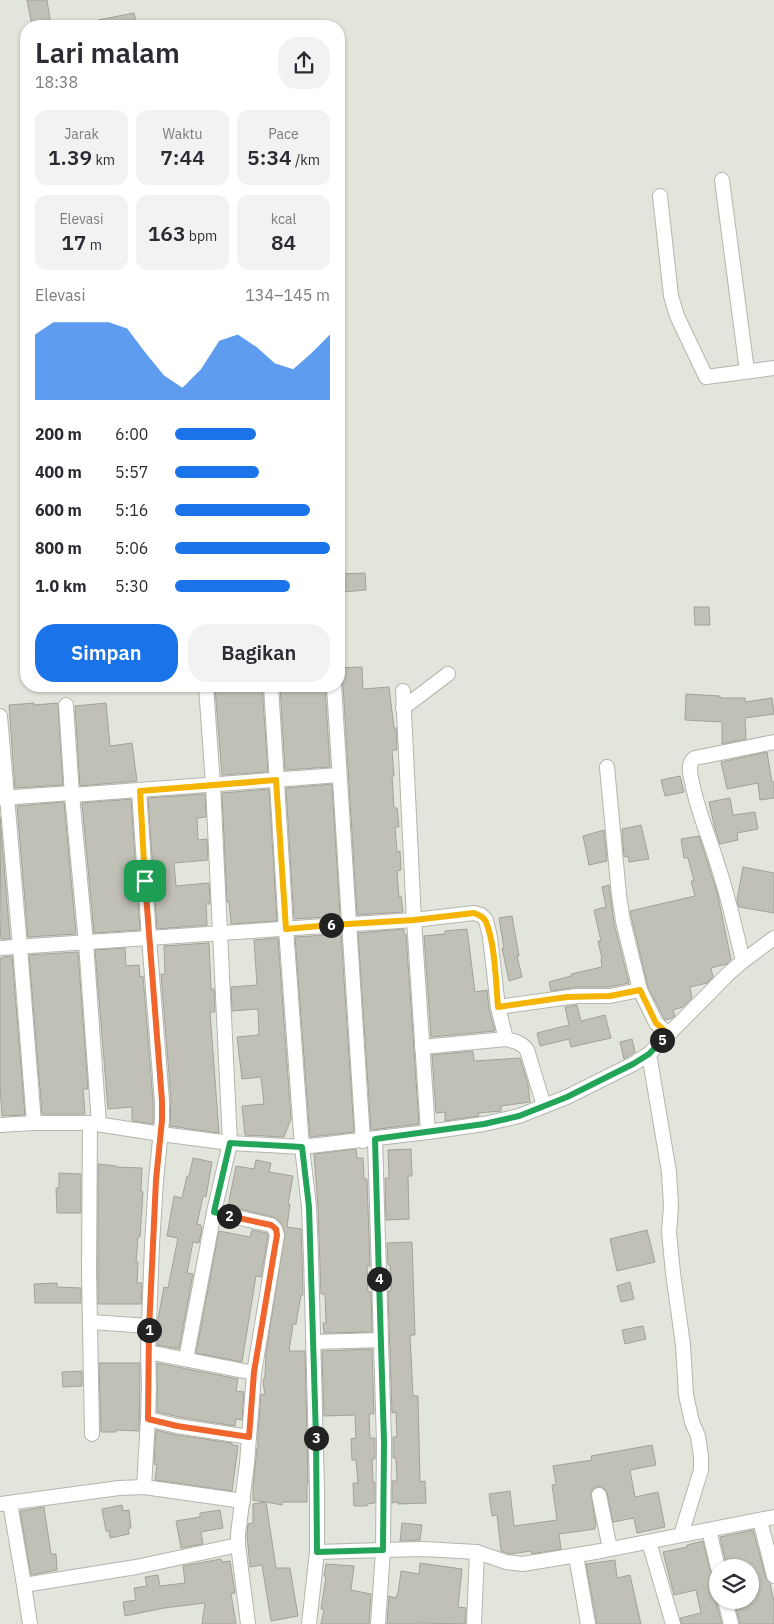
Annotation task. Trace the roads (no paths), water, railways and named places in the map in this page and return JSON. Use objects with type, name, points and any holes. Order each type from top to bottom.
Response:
[{"type":"street","points":[[722,180],[746,371]]},
{"type":"street","points":[[660,196],[671,296],[678,316],[706,377],[774,368]]},
{"type":"street","points":[[403,708],[448,674]]},
{"type":"street","points":[[403,691],[414,920],[428,1132]]},
{"type":"street","points":[[186,1359],[214,1212],[230,1143],[206,692]]},
{"type":"street","points":[[270,692],[302,1147],[309,1207],[317,1489],[317,1552],[309,1624]]},
{"type":"street","points":[[334,692],[349,925],[369,1140],[381,1340],[384,1442],[383,1550],[378,1624]]},
{"type":"street","points":[[66,705],[86,943],[94,1124],[89,1272],[92,1434]]},
{"type":"street","points":[[0,716],[4,797],[20,946],[34,1123]]},
{"type":"street","points":[[743,961],[723,883],[698,808],[690,764],[695,758],[774,742]]},
{"type":"street","points":[[607,768],[623,921],[640,990],[656,1023],[668,1034]]},
{"type":"street","points":[[4,797],[140,791],[339,775]]},
{"type":"street","points":[[140,791],[149,938],[162,1082],[162,1120],[156,1180],[149,1326],[148,1419],[144,1486]]},
{"type":"street","points":[[0,948],[349,925],[474,913],[486,920],[494,959],[498,1007],[506,1039]]},
{"type":"street","points":[[0,1125],[34,1123],[94,1124],[230,1143],[302,1147],[484,1124],[519,1116],[627,1068],[649,1054],[743,961],[774,938]]},
{"type":"street","points":[[498,1007],[567,997],[610,996],[640,990]]},
{"type":"street","points":[[422,1047],[506,1039],[515,1041],[523,1045],[527,1050],[544,1106]]},
{"type":"street","points":[[649,1054],[666,1145],[669,1172],[669,1232],[683,1345],[686,1395],[692,1422],[698,1436],[701,1456],[701,1470],[681,1536]]},
{"type":"street","points":[[214,1212],[271,1225],[276,1229],[276,1247],[254,1372],[243,1501],[239,1521],[238,1545],[248,1624]]},
{"type":"street","points":[[91,1322],[149,1326]]},
{"type":"street","points":[[314,1342],[381,1340]]},
{"type":"street","points":[[148,1352],[254,1372]]},
{"type":"street","points":[[148,1419],[177,1426],[249,1437]]},
{"type":"street","points":[[30,1624],[24,1585],[5,1503],[144,1486],[243,1501]]},
{"type":"street","points":[[599,1494],[610,1549]]},
{"type":"street","points":[[317,1552],[424,1549],[477,1552],[512,1564],[523,1564],[576,1556],[774,1517]]},
{"type":"street","points":[[760,1520],[774,1576]]},
{"type":"street","points":[[709,1530],[716,1559]]},
{"type":"street","points":[[649,1542],[673,1624]]},
{"type":"street","points":[[24,1585],[136,1566],[238,1545]]},
{"type":"street","points":[[474,1624],[477,1552]]},
{"type":"street","points":[[576,1556],[588,1624]]},
{"type":"street","points":[[727,1609],[731,1624]]}]
